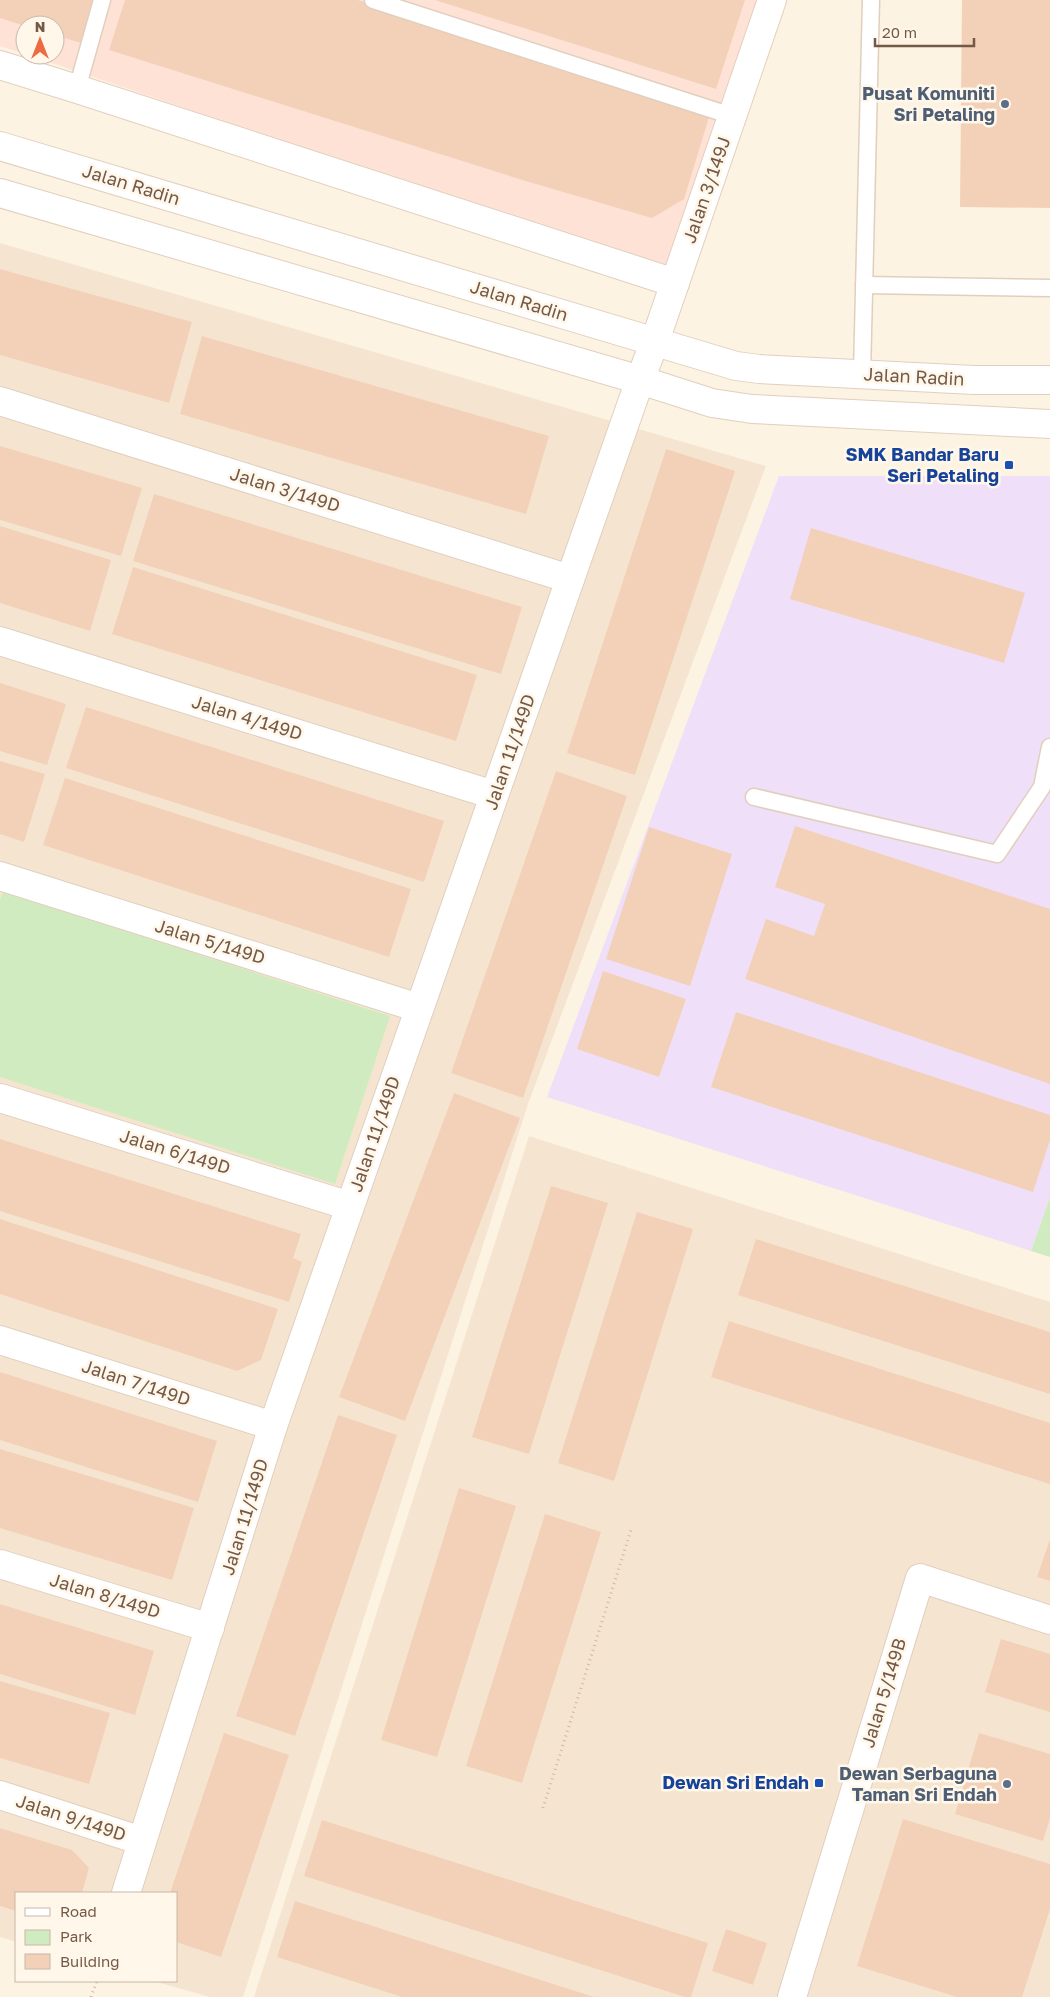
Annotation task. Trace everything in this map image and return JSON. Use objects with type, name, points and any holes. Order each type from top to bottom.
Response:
[{"type":"street","name":"Jalan 3/149J","points":[[640,380],[656,342],[772,0]]},
{"type":"street","points":[[0,65],[675,283]]},
{"type":"street","name":"Jalan Radin","points":[[0,146],[736,366],[759,369],[974,380],[1050,380]]},
{"type":"street","points":[[0,193],[640,380],[712,403],[752,409],[1050,424]]},
{"type":"street","name":"Jalan 11/149D","points":[[126,1892],[273,1426],[640,380]]},
{"type":"street","name":"Jalan 3/149D","points":[[0,401],[570,580]]},
{"type":"street","name":"Jalan 4/149D","points":[[0,641],[494,795]]},
{"type":"street","name":"Jalan 5/149D","points":[[0,876],[420,1008]]},
{"type":"street","name":"Jalan 6/149D","points":[[0,1098],[350,1206]]},
{"type":"street","name":"Jalan 7/149D","points":[[0,1340],[273,1426]]},
{"type":"street","name":"Jalan 8/149D","points":[[0,1564],[210,1628]]},
{"type":"street","name":"Jalan 5/149B","points":[[792,1997],[920,1578],[1050,1620]]},
{"type":"street","name":"Jalan 9/149D","points":[[0,1795],[142,1840]]},
{"type":"lane","points":[[77,89],[102,0]]},
{"type":"lane","points":[[373,0],[732,116]]},
{"type":"lane","points":[[862,374],[871,0]]},
{"type":"lane","points":[[864,285],[1050,288]]},
{"type":"lane","points":[[754,797],[997,854],[1042,787],[1050,747]]},
{"type":"path","points":[[543,1808],[631,1530]]},
{"type":"path","points":[[91,1997],[97,1982]]},
{"type":"shaded area","points":[[0,0],[763,0],[680,275],[58,65],[65,65],[65,15],[15,15],[15,51],[0,46]]},
{"type":"shaded area","points":[[0,243],[766,466],[528,1104],[243,1997],[210,1997],[157,1982],[178,1982],[178,1892],[15,1892],[15,1942],[0,1937]]},
{"type":"shaded area","points":[[779,476],[1050,476],[1050,1197],[1031,1251],[547,1097]]},
{"type":"shaded area","points":[[529,1136],[1050,1302],[1050,1997],[254,1997]]},
{"type":"green space","points":[[3,892],[390,1016],[335,1184],[0,1077],[0,900]]},
{"type":"green space","points":[[1050,1197],[1050,1257],[1031,1251]]},
{"type":"building","points":[[0,0],[94,0],[81,43],[65,38],[65,15],[15,15],[15,23],[0,18]]},
{"type":"building","points":[[125,0],[358,0],[566,65],[710,114],[684,199],[652,218],[529,182],[109,50]]},
{"type":"building","points":[[435,0],[745,0],[716,89]]},
{"type":"building","name":"Pusat Komuniti Sri Petaling","points":[[962,0],[1050,0],[1050,208],[960,207]]},
{"type":"building","points":[[0,269],[192,322],[169,403],[0,355]]},
{"type":"building","points":[[202,336],[549,436],[526,514],[180,414]]},
{"type":"building","points":[[0,446],[142,488],[121,556],[0,520]]},
{"type":"building","points":[[666,449],[735,471],[635,775],[567,753]]},
{"type":"building","points":[[154,494],[522,607],[501,674],[133,561]]},
{"type":"building","points":[[0,526],[111,560],[90,631],[0,603]]},
{"type":"building","points":[[811,528],[1025,593],[1004,663],[790,599]]},
{"type":"building","points":[[133,567],[477,675],[456,741],[112,634]]},
{"type":"building","points":[[0,683],[66,704],[47,765],[0,751]]},
{"type":"building","points":[[86,707],[444,821],[424,882],[66,768]]},
{"type":"building","points":[[0,761],[45,774],[24,842],[0,834]]},
{"type":"building","points":[[556,771],[627,796],[523,1098],[451,1073]]},
{"type":"building","points":[[65,778],[411,889],[389,957],[43,845]]},
{"type":"building","points":[[795,826],[1050,909],[1050,1084],[745,979],[766,919],[814,936],[825,904],[775,887]]},
{"type":"building","points":[[649,827],[732,854],[690,986],[606,959]]},
{"type":"building","points":[[603,971],[686,999],[659,1077],[577,1049]]},
{"type":"building","points":[[736,1012],[1050,1115],[1050,1140],[1033,1192],[711,1087]]},
{"type":"building","points":[[454,1093],[520,1118],[405,1421],[339,1397]]},
{"type":"building","points":[[0,1139],[301,1234],[293,1258],[302,1262],[289,1302],[0,1211]]},
{"type":"building","points":[[551,1186],[608,1203],[529,1454],[472,1437]]},
{"type":"building","points":[[637,1212],[693,1229],[614,1481],[558,1463]]},
{"type":"building","points":[[0,1219],[278,1309],[261,1360],[237,1371],[0,1294]]},
{"type":"building","points":[[756,1239],[1050,1332],[1050,1394],[738,1295]]},
{"type":"building","points":[[729,1321],[1050,1423],[1050,1484],[711,1377]]},
{"type":"building","points":[[0,1372],[217,1441],[198,1502],[0,1440]]},
{"type":"building","points":[[338,1415],[397,1435],[295,1736],[236,1716]]},
{"type":"building","points":[[0,1449],[194,1508],[172,1580],[0,1528]]},
{"type":"building","points":[[459,1488],[516,1506],[437,1757],[381,1740]]},
{"type":"building","points":[[545,1514],[601,1532],[522,1783],[466,1766]]},
{"type":"building","points":[[1050,1539],[1050,1581],[1037,1577]]},
{"type":"building","points":[[0,1604],[154,1651],[135,1715],[0,1674]]},
{"type":"building","points":[[1001,1639],[1050,1654],[1050,1712],[985,1692]]},
{"type":"building","points":[[0,1681],[110,1713],[89,1784],[0,1758]]},
{"type":"building","points":[[224,1733],[289,1755],[221,1957],[178,1943],[178,1892],[170,1892]]},
{"type":"building","name":"Dewan Serbaguna Taman Sri Endah","points":[[979,1733],[1050,1754],[1050,1818],[1043,1841],[955,1814]]},
{"type":"building","points":[[903,1819],[1050,1864],[1050,1909],[1022,1997],[957,1997],[857,1966]]},
{"type":"building","points":[[322,1820],[708,1943],[691,1997],[685,1997],[304,1876]]},
{"type":"building","points":[[0,1828],[72,1850],[89,1868],[82,1892],[15,1892],[15,1911],[0,1906]]},
{"type":"building","points":[[295,1901],[594,1997],[402,1997],[277,1957]]},
{"type":"building","points":[[726,1929],[767,1943],[753,1985],[712,1971]]},
{"type":"place","name":"Pusat Komuniti Sri Petaling","points":[[1005,104]]},
{"type":"place","name":"SMK Bandar Baru Seri Petaling","points":[[1009,465]]},
{"type":"place","name":"Dewan Sri Endah","points":[[819,1783]]},
{"type":"place","name":"Dewan Serbaguna Taman Sri Endah","points":[[1007,1784]]}]
